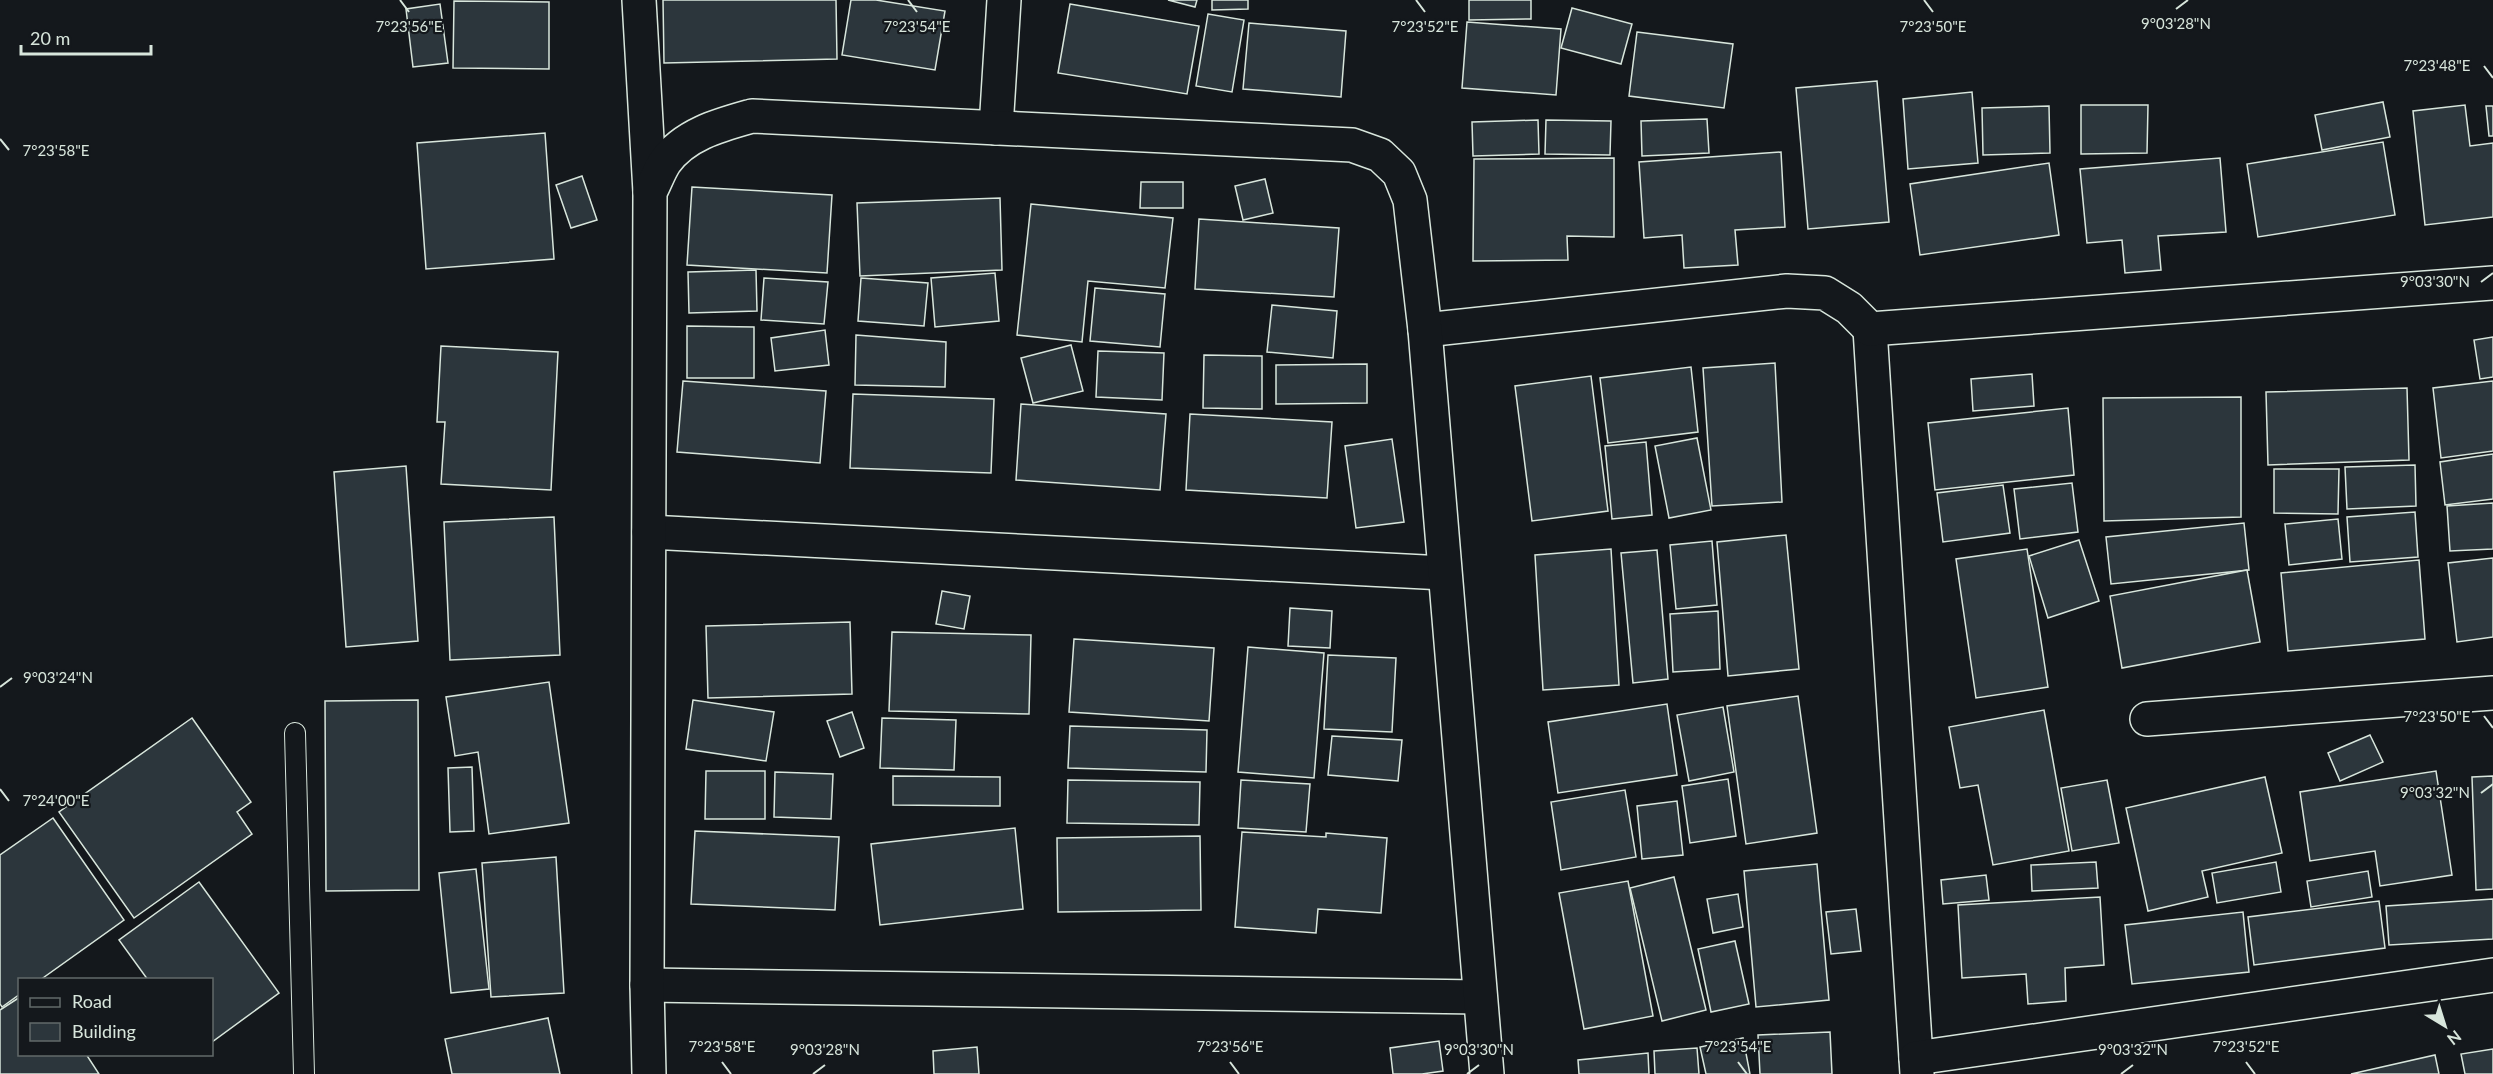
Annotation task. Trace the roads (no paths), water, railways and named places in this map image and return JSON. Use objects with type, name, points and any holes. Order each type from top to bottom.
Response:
[{"type":"street","points":[[639,0],[650,192],[647,986],[650,1074]]},
{"type":"street","points":[[996,128],[1004,0]]},
{"type":"street","points":[[650,192],[665,162],[687,140],[719,125],[752,116],[1352,145],[1380,154],[1399,173],[1410,200],[1425,330],[1487,1074]]},
{"type":"street","points":[[1870,329],[2493,283]]},
{"type":"street","points":[[1425,330],[1787,291],[1825,293],[1849,308],[1870,329],[1917,1066],[2493,975]]},
{"type":"street","points":[[649,532],[1444,573]]},
{"type":"street","points":[[2147,719],[2493,693]]},
{"type":"street","points":[[647,986],[1480,997]]},
{"type":"lane","points":[[295,733],[304,1074]]}]
